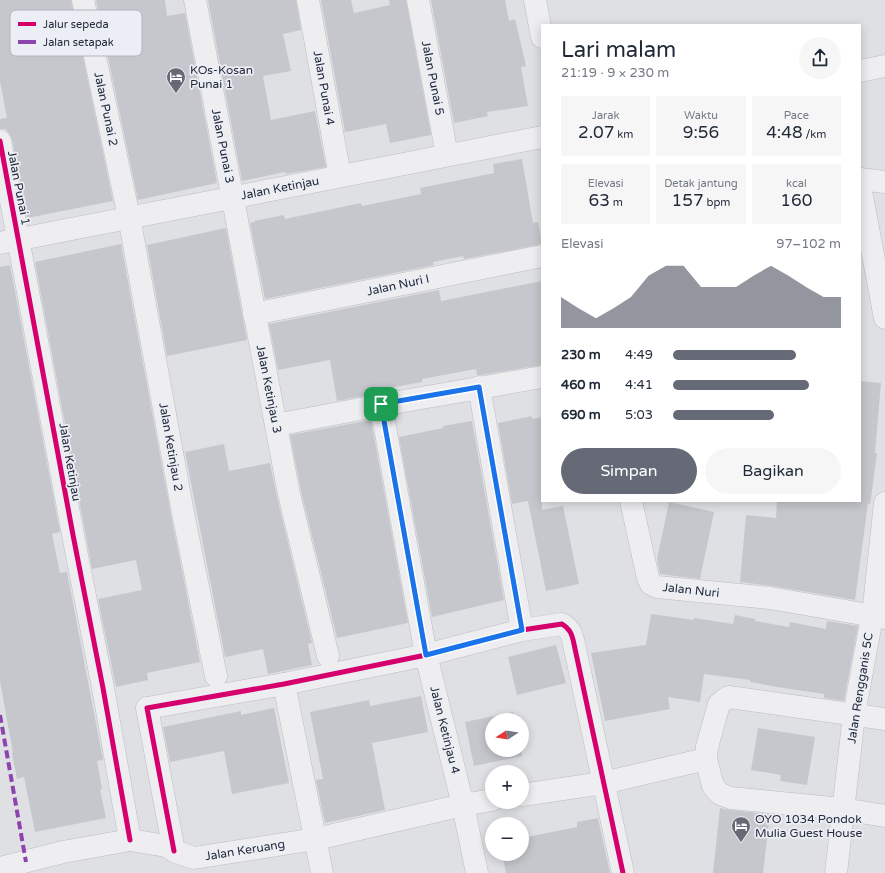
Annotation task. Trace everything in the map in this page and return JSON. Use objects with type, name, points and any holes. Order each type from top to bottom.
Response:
[{"type":"street","name":"Jalan Punai 2","points":[[83,0],[85,10]]},
{"type":"street","name":"Jalan Punai 3","points":[[195,0],[232,197]]},
{"type":"street","name":"Jalan Punai 4","points":[[308,0],[340,176]]},
{"type":"street","name":"Jalan Punai 5","points":[[418,0],[447,155]]},
{"type":"street","points":[[535,0],[541,31]]},
{"type":"street","name":"Jalan Punai 2","points":[[95,56],[129,217]]},
{"type":"street","points":[[861,71],[885,66]]},
{"type":"street","name":"Jalan Ketinjau","points":[[130,840],[103,688],[73,535],[9,241],[541,137]]},
{"type":"street","name":"Jalan Punai 1","points":[[0,141],[9,241]]},
{"type":"street","points":[[861,179],[885,182]]},
{"type":"street","points":[[861,191],[884,305]]},
{"type":"street","name":"Jalan Ketinjau 3","points":[[232,197],[289,494],[328,656]]},
{"type":"street","name":"Jalan Ketinjau 2","points":[[129,217],[183,513],[216,676]]},
{"type":"street","name":"Jalan Nuri I","points":[[254,314],[541,256]]},
{"type":"street","points":[[276,425],[381,404],[541,377]]},
{"type":"street","points":[[479,387],[522,630]]},
{"type":"street","name":"Jalan Ketinjau 4","points":[[381,404],[426,655],[463,805],[477,873]]},
{"type":"street","name":"Jalan Nuri","points":[[631,502],[648,578],[651,584],[656,587],[770,598],[878,617]]},
{"type":"street","name":"Jalan Rengganis 5C","points":[[836,873],[842,809],[854,715],[878,617],[874,606],[885,503]]},
{"type":"street","points":[[183,860],[146,708],[284,684],[426,655],[522,630],[562,624],[568,628],[572,634],[622,873]]},
{"type":"street","points":[[284,684],[322,873]]},
{"type":"street","points":[[885,719],[729,697],[719,704],[707,746],[706,759],[713,786],[720,794],[731,798],[842,809],[885,816]]},
{"type":"street","points":[[529,794],[603,783],[706,759]]},
{"type":"street","name":"Jalan Keruang","points":[[0,868],[63,852],[130,840],[166,846],[183,860],[316,839],[485,801]]},
{"type":"building","points":[[0,0],[71,0],[73,10],[10,10],[10,56],[83,56],[113,201],[27,218],[12,139],[5,129],[0,129],[0,119],[7,118],[0,81]]},
{"type":"building","points":[[96,0],[165,0],[167,16],[185,13],[217,183],[138,200],[108,56],[142,56],[142,10],[98,10]]},
{"type":"building","points":[[208,0],[296,0],[301,30],[283,34],[291,71],[263,76],[271,120],[315,111],[326,167],[286,174],[285,172],[242,181]]},
{"type":"building","points":[[321,0],[351,0],[354,13],[390,5],[389,0],[406,0],[431,135],[390,143],[386,124],[345,132]]},
{"type":"building","points":[[431,0],[505,0],[509,21],[515,19],[526,66],[521,67],[528,106],[487,112],[488,116],[454,123]]},
{"type":"building","points":[[522,159],[533,223],[538,222],[541,244],[464,259],[463,256],[433,262],[434,265],[265,299],[250,223],[284,215],[285,219],[361,203],[362,206],[421,194],[420,188],[494,173],[493,164]]},
{"type":"building","points":[[226,228],[247,340],[167,356],[147,245]]},
{"type":"building","points":[[121,244],[200,662],[147,673],[148,680],[116,687],[98,599],[142,590],[136,560],[92,569],[35,262]]},
{"type":"building","points":[[10,265],[60,532],[52,534],[60,573],[67,572],[103,760],[97,761],[102,789],[100,789],[106,818],[35,832],[24,777],[17,779],[0,681],[0,267]]},
{"type":"building","points":[[541,281],[541,365],[481,375],[477,375],[476,369],[422,379],[422,382],[368,392],[368,395],[337,401],[330,360],[278,370],[269,324],[439,290],[441,301]]},
{"type":"building","points":[[861,381],[881,383],[875,453],[877,453],[870,504],[868,503],[855,600],[740,582],[746,515],[776,518],[777,502],[861,502]]},
{"type":"building","points":[[532,416],[532,419],[541,417],[542,510],[563,506],[579,584],[546,591],[528,501],[512,504],[498,423]]},
{"type":"building","points":[[371,420],[408,623],[337,638],[301,491],[290,435]]},
{"type":"building","points":[[472,421],[504,600],[432,617],[399,437],[443,428],[443,426]]},
{"type":"building","points":[[224,444],[229,471],[270,463],[312,643],[308,644],[312,665],[268,674],[263,649],[225,657],[185,452]]},
{"type":"building","points":[[669,502],[714,512],[700,579],[660,574],[657,559]]},
{"type":"building","points":[[651,614],[694,620],[694,618],[733,624],[735,615],[755,619],[755,621],[789,627],[790,622],[826,629],[827,621],[858,626],[844,701],[824,698],[824,694],[750,682],[750,680],[704,674],[700,702],[668,697],[670,709],[605,721],[591,653],[646,645]]},
{"type":"building","points":[[556,645],[566,683],[517,695],[508,657]]},
{"type":"building","points":[[421,696],[428,732],[372,743],[385,810],[325,823],[316,780],[323,779],[310,712],[369,700],[370,706]]},
{"type":"building","points":[[274,708],[289,783],[232,794],[224,751],[170,762],[163,727],[241,711],[241,715]]},
{"type":"building","points":[[485,718],[485,757],[517,757],[474,766],[465,722]]},
{"type":"building","points":[[758,728],[815,737],[807,785],[780,781],[781,775],[751,770]]},
{"type":"building","name":"OYO 1034 Pondok Mulia Guest House","points":[[720,808],[770,814],[763,873],[713,873]]},
{"type":"building","points":[[598,818],[610,873],[506,873],[503,861],[529,861],[529,837],[577,827],[577,822]]},
{"type":"marked path","points":[[0,715],[26,862]]},
{"type":"cycle path","points":[[0,141],[103,688],[130,840]]},
{"type":"cycle path","points":[[174,851],[147,708],[284,684],[426,655],[522,630],[562,624],[569,630],[573,640],[623,873]]},
{"type":"place","name":"KOs-Kosan Punai 1","points":[[176,94]]},
{"type":"place","name":"OYO 1034 Pondok Mulia Guest House","points":[[741,843]]},
{"type":"route","points":[[479,387],[522,630],[426,655],[381,404],[479,387]]}]
